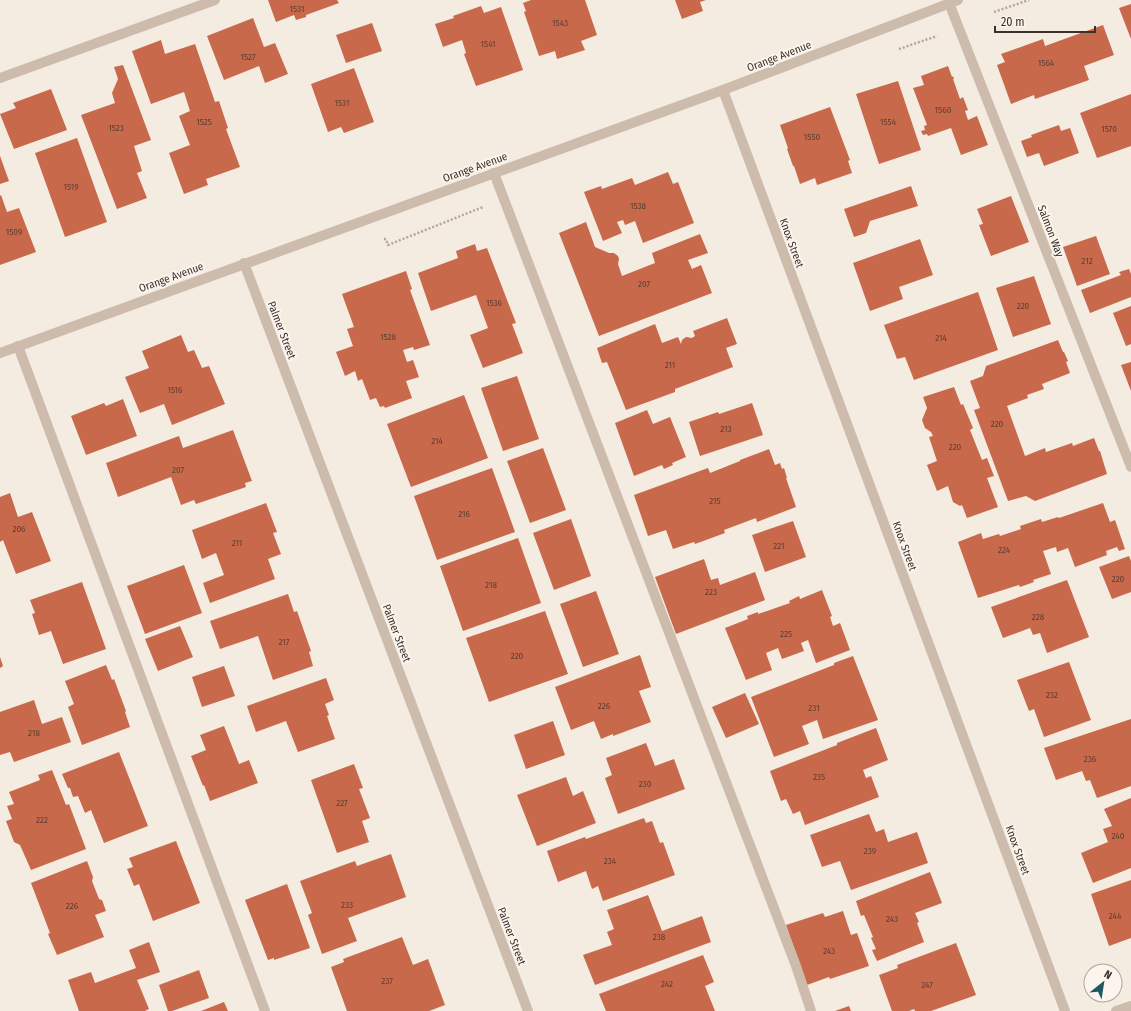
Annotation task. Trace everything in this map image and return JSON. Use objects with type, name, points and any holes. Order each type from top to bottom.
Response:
[{"type":"street","points":[[0,78],[215,0]]},
{"type":"street","name":"Orange Avenue","points":[[0,353],[723,90],[953,2]]},
{"type":"street","name":"Salmon Way","points":[[953,2],[1131,467]]},
{"type":"street","name":"Knox Street","points":[[723,90],[1065,1011]]},
{"type":"street","points":[[494,173],[796,966],[811,1011]]},
{"type":"street","name":"Palmer Street","points":[[244,263],[528,1011]]},
{"type":"street","points":[[18,346],[264,1011]]},
{"type":"street","points":[[1116,1011],[1131,1006]]},
{"type":"path","points":[[994,12],[1029,0]]},
{"type":"path","points":[[379,241],[386,238],[388,245],[504,199]]},
{"type":"building","points":[[268,0],[337,0],[339,3],[306,15],[306,17],[296,20],[294,15],[276,22]]},
{"type":"building","points":[[531,0],[585,0],[597,35],[581,41],[585,50],[557,59],[555,51],[539,56],[524,12],[526,11],[523,3]]},
{"type":"building","points":[[675,0],[706,0],[700,2],[703,11],[682,19]]},
{"type":"building","points":[[1131,4],[1131,39],[1119,8]]},
{"type":"building","points":[[481,6],[484,13],[501,7],[523,70],[476,86],[464,54],[466,53],[462,40],[443,47],[435,24],[454,18],[453,16]]},
{"type":"building","points":[[253,18],[264,47],[275,43],[288,74],[265,83],[259,66],[224,80],[207,36]]},
{"type":"building","points":[[372,23],[382,51],[346,63],[336,35]]},
{"type":"building","points":[[1103,25],[1114,55],[1084,66],[1089,80],[1035,99],[1034,95],[1011,104],[997,65],[1005,62],[1001,54],[1043,39],[1045,46]]},
{"type":"building","points":[[161,40],[165,54],[195,44],[215,102],[219,101],[228,128],[226,129],[240,167],[206,179],[208,185],[184,194],[169,153],[190,145],[179,116],[190,111],[184,92],[151,104],[132,51]]},
{"type":"building","points":[[123,65],[151,140],[134,146],[142,171],[137,173],[147,198],[117,209],[81,115],[115,103],[112,93],[118,79],[114,67]]},
{"type":"building","points":[[948,66],[952,77],[953,76],[960,99],[963,97],[968,110],[965,111],[968,120],[977,116],[988,145],[961,155],[951,128],[928,136],[927,134],[923,135],[921,131],[925,130],[924,126],[927,125],[913,88],[924,85],[921,76]]},
{"type":"building","points":[[354,68],[374,122],[344,133],[341,127],[328,132],[311,84]]},
{"type":"building","points":[[898,81],[921,150],[879,164],[856,94]]},
{"type":"building","points":[[51,89],[67,130],[14,149],[0,114],[16,108],[13,103]]},
{"type":"building","points":[[1131,94],[1131,146],[1097,158],[1080,113]]},
{"type":"building","points":[[830,107],[850,160],[848,161],[852,173],[817,185],[815,178],[800,184],[780,125]]},
{"type":"building","points":[[1059,125],[1061,131],[1070,128],[1079,153],[1044,166],[1039,153],[1027,157],[1021,141],[1032,137],[1031,135]]},
{"type":"building","points":[[77,138],[107,222],[65,237],[35,153]]},
{"type":"building","points":[[0,156],[9,181],[0,184]]},
{"type":"building","points":[[668,172],[673,184],[678,182],[694,223],[643,243],[635,221],[625,225],[623,220],[617,222],[622,233],[603,241],[584,192],[601,186],[602,189],[632,178],[635,185]]},
{"type":"building","points":[[911,186],[918,206],[870,221],[866,233],[854,237],[844,209]]},
{"type":"building","points":[[1,195],[7,212],[19,208],[36,252],[0,265],[0,196]]},
{"type":"building","points":[[1011,196],[1029,242],[991,256],[979,225],[983,224],[977,209]]},
{"type":"building","points":[[586,222],[595,247],[609,253],[614,253],[618,256],[618,264],[622,276],[655,263],[652,253],[700,234],[708,253],[688,260],[692,269],[701,265],[712,293],[599,336],[559,233]]},
{"type":"building","points":[[1096,236],[1110,274],[1077,286],[1063,247]]},
{"type":"building","points":[[920,239],[933,275],[899,287],[903,299],[870,311],[853,263]]},
{"type":"building","points":[[475,244],[477,251],[487,248],[516,323],[512,324],[523,353],[483,368],[470,335],[488,328],[476,295],[431,311],[418,273],[458,258],[456,251]]},
{"type":"building","points":[[1129,269],[1131,274],[1131,297],[1090,313],[1081,290],[1121,275],[1119,272]]},
{"type":"building","points":[[406,271],[412,289],[410,290],[430,345],[414,350],[413,347],[403,350],[407,362],[413,360],[419,377],[406,381],[412,398],[385,408],[384,406],[380,407],[376,398],[370,400],[362,379],[358,381],[355,371],[345,376],[336,352],[353,346],[347,329],[354,327],[342,294]]},
{"type":"building","points":[[1034,276],[1051,324],[1013,337],[996,288]]},
{"type":"building","points":[[978,292],[998,350],[914,380],[905,357],[897,359],[884,325]]},
{"type":"building","points":[[1131,306],[1131,344],[1126,346],[1113,313]]},
{"type":"building","points":[[727,318],[737,344],[726,348],[733,367],[675,389],[675,392],[626,410],[607,362],[602,363],[597,348],[655,324],[662,343],[678,337],[681,344],[682,340],[686,337],[692,338],[695,336],[693,331]]},
{"type":"building","points":[[181,335],[188,352],[194,350],[202,368],[209,366],[225,404],[172,425],[164,404],[140,413],[125,377],[149,368],[142,351]]},
{"type":"building","points":[[1058,340],[1068,361],[1066,362],[1070,373],[1042,384],[1044,389],[1027,395],[1028,398],[1007,406],[1025,456],[1045,448],[1046,452],[1072,443],[1073,446],[1094,438],[1100,451],[1107,474],[1035,501],[1026,496],[1008,501],[974,410],[980,408],[970,381],[983,376],[986,366]]},
{"type":"building","points":[[1131,362],[1131,391],[1121,365]]},
{"type":"building","points":[[517,376],[539,439],[503,451],[481,388]]},
{"type":"building","points":[[954,387],[961,405],[963,404],[973,428],[970,430],[982,460],[987,458],[994,476],[987,478],[998,507],[967,518],[962,505],[960,506],[953,502],[948,486],[937,491],[927,465],[937,461],[929,437],[933,436],[931,432],[925,428],[922,420],[927,408],[923,397]]},
{"type":"building","points":[[464,395],[488,458],[411,487],[387,424]]},
{"type":"building","points":[[123,399],[137,436],[86,455],[71,416],[104,403],[106,406]]},
{"type":"building","points":[[752,403],[763,435],[700,456],[689,422],[718,412],[719,414]]},
{"type":"building","points":[[647,410],[653,424],[670,417],[686,457],[672,463],[673,465],[664,469],[662,465],[634,476],[615,423]]},
{"type":"building","points":[[233,430],[252,481],[245,483],[246,487],[196,504],[194,500],[181,505],[171,477],[118,497],[106,463],[179,436],[183,448]]},
{"type":"building","points":[[543,448],[566,510],[530,523],[507,461]]},
{"type":"building","points":[[769,449],[775,465],[780,463],[782,469],[784,468],[796,507],[757,522],[756,518],[724,530],[725,533],[695,544],[694,542],[673,549],[666,530],[648,536],[634,495],[708,468],[710,473]]},
{"type":"building","points":[[492,468],[515,532],[437,560],[414,496]]},
{"type":"building","points":[[10,493],[18,517],[32,512],[51,561],[16,574],[3,540],[0,542],[0,497]]},
{"type":"building","points":[[266,503],[277,532],[273,533],[281,554],[268,559],[275,579],[210,603],[203,583],[224,575],[216,553],[202,559],[192,530]]},
{"type":"building","points":[[1103,503],[1110,522],[1115,520],[1125,549],[1119,551],[1117,547],[1106,551],[1107,555],[1075,567],[1068,548],[1057,552],[1056,547],[1043,551],[1051,574],[1033,580],[1034,582],[1020,587],[1019,585],[978,598],[958,542],[981,533],[983,539],[999,534],[1000,536],[1021,529],[1020,526],[1041,519],[1042,522],[1058,517],[1059,518]]},
{"type":"building","points":[[571,519],[591,576],[554,590],[533,533]]},
{"type":"building","points":[[793,521],[806,557],[765,572],[752,535]]},
{"type":"building","points":[[518,538],[541,603],[463,631],[440,566]]},
{"type":"building","points":[[1129,556],[1131,561],[1131,592],[1112,599],[1099,567]]},
{"type":"building","points":[[704,559],[711,580],[718,578],[720,585],[755,572],[765,600],[676,634],[655,577]]},
{"type":"building","points":[[184,565],[202,613],[145,634],[127,586]]},
{"type":"building","points":[[1067,580],[1089,637],[1047,653],[1040,633],[1033,635],[1030,628],[1003,638],[991,607]]},
{"type":"building","points":[[82,582],[106,649],[63,664],[51,631],[39,635],[32,614],[35,613],[30,600]]},
{"type":"building","points":[[822,590],[832,616],[830,617],[833,626],[840,623],[850,650],[816,663],[808,640],[801,643],[804,651],[782,659],[778,648],[766,653],[772,670],[746,680],[725,628],[748,619],[747,616],[758,612],[758,614],[790,603],[789,601],[799,596],[800,599]]},
{"type":"building","points":[[596,591],[619,654],[583,667],[560,604]]},
{"type":"building","points":[[288,594],[294,612],[297,611],[311,651],[309,652],[313,666],[273,680],[258,636],[220,649],[210,621]]},
{"type":"building","points":[[545,611],[568,674],[489,702],[466,638]]},
{"type":"building","points":[[180,626],[193,657],[158,671],[145,639]]},
{"type":"building","points":[[640,655],[651,687],[639,691],[651,722],[601,739],[594,721],[571,730],[555,687]]},
{"type":"building","points":[[853,656],[878,720],[823,739],[817,720],[802,726],[809,744],[774,757],[751,697],[834,665],[834,663]]},
{"type":"building","points":[[0,657],[3,666],[0,668]]},
{"type":"building","points":[[1069,662],[1091,720],[1044,737],[1034,709],[1029,711],[1017,680]]},
{"type":"building","points":[[106,665],[112,680],[114,679],[126,711],[125,712],[130,727],[82,745],[68,707],[74,704],[65,681]]},
{"type":"building","points":[[224,666],[235,696],[202,707],[192,677]]},
{"type":"building","points":[[326,678],[334,700],[325,704],[329,715],[327,716],[335,739],[298,752],[286,721],[256,732],[247,706]]},
{"type":"building","points":[[745,693],[759,724],[726,738],[712,707]]},
{"type":"building","points":[[34,700],[42,724],[62,717],[71,742],[14,762],[10,752],[0,755],[0,712]]},
{"type":"building","points":[[1131,719],[1131,786],[1097,798],[1090,780],[1086,781],[1082,771],[1056,780],[1044,748]]},
{"type":"building","points":[[553,721],[565,755],[526,769],[514,735]]},
{"type":"building","points":[[224,726],[239,764],[249,760],[258,783],[210,801],[191,756],[206,750],[200,735]]},
{"type":"building","points":[[876,728],[888,760],[863,770],[866,778],[871,776],[879,797],[805,825],[800,811],[793,814],[786,799],[781,801],[770,771]]},
{"type":"building","points":[[646,743],[655,766],[674,759],[685,789],[618,814],[605,778],[612,775],[606,758]]},
{"type":"building","points":[[119,752],[148,826],[104,843],[91,810],[85,813],[78,796],[73,797],[62,774]]},
{"type":"building","points":[[354,764],[363,788],[359,789],[370,818],[362,821],[369,842],[337,853],[311,780]]},
{"type":"building","points":[[52,770],[66,805],[69,804],[86,849],[31,870],[20,845],[14,842],[6,821],[12,819],[7,806],[14,804],[9,792],[40,780],[38,775]]},
{"type":"building","points":[[566,777],[573,796],[583,791],[596,823],[537,846],[517,795]]},
{"type":"building","points":[[1131,798],[1131,868],[1093,883],[1081,853],[1108,842],[1103,829],[1112,826],[1104,809]]},
{"type":"building","points":[[869,814],[876,832],[884,829],[888,842],[917,832],[928,863],[851,890],[840,861],[822,867],[810,835]]},
{"type":"building","points":[[644,818],[646,823],[652,821],[660,843],[663,842],[675,875],[603,901],[598,886],[592,889],[586,871],[558,882],[547,851],[585,837],[586,839]]},
{"type":"building","points":[[176,841],[200,903],[153,921],[139,884],[134,886],[127,869],[133,867],[129,858]]},
{"type":"building","points":[[391,854],[406,897],[348,918],[357,941],[322,954],[308,915],[312,913],[300,881],[355,861],[357,866]]},
{"type":"building","points":[[87,861],[93,877],[92,881],[99,899],[102,900],[106,911],[95,915],[104,937],[57,955],[48,934],[50,933],[31,883]]},
{"type":"building","points":[[930,872],[942,903],[915,913],[924,942],[877,961],[872,950],[876,949],[871,938],[873,937],[864,915],[861,916],[856,901]]},
{"type":"building","points":[[1131,880],[1131,938],[1109,946],[1091,894]]},
{"type":"building","points":[[287,884],[310,948],[274,960],[274,958],[268,960],[245,900]]},
{"type":"building","points":[[648,895],[662,931],[702,916],[711,942],[595,985],[583,955],[612,945],[607,932],[614,929],[607,910]]},
{"type":"building","points":[[843,911],[851,935],[857,933],[869,966],[830,979],[829,977],[807,985],[786,925],[823,913],[825,917]]},
{"type":"building","points":[[402,937],[413,965],[428,959],[445,1005],[429,1011],[347,1011],[331,967],[344,962],[343,959]]},
{"type":"building","points":[[149,942],[160,972],[137,980],[149,1009],[145,1011],[79,1011],[68,980],[91,972],[95,983],[136,968],[129,950]]},
{"type":"building","points":[[956,943],[976,995],[931,1011],[915,1011],[914,1009],[909,1011],[892,1011],[879,975],[898,968],[897,965]]},
{"type":"building","points":[[703,955],[714,982],[705,986],[715,1011],[606,1011],[599,994]]},
{"type":"building","points":[[199,970],[209,998],[172,1011],[168,1011],[159,985]]},
{"type":"building","points":[[224,1002],[228,1011],[201,1011]]},
{"type":"building","points":[[849,1006],[851,1011],[835,1011]]}]
